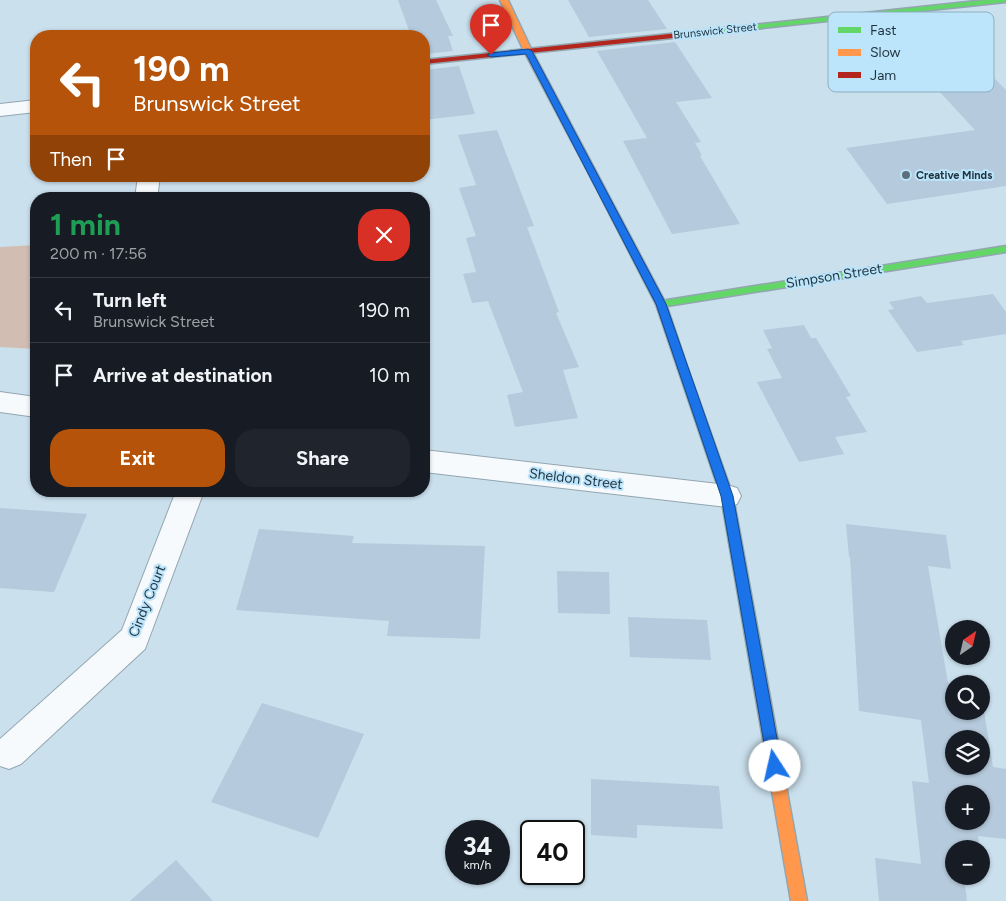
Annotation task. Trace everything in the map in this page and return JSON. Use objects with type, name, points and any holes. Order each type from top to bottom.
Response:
[{"type":"street","points":[[504,0],[528,51],[661,304],[727,496],[799,901]]},
{"type":"street","name":"Brunswick Street","points":[[907,12],[1004,2]]},
{"type":"street","name":"Brunswick Street","points":[[430,61],[828,20]]},
{"type":"street","points":[[0,110],[30,107]]},
{"type":"street","name":"Simpson Street","points":[[661,304],[1006,249]]},
{"type":"street","points":[[0,402],[30,406]]},
{"type":"street","name":"Sheldon Street","points":[[430,462],[727,496]]},
{"type":"street","name":"Cindy Court","points":[[10,753],[134,639],[188,497]]},
{"type":"shaded area","points":[[30,245],[30,349],[0,347],[0,247]]},
{"type":"building","points":[[398,0],[436,0],[453,36],[448,36],[453,51],[430,53],[430,30],[409,30]]},
{"type":"building","points":[[568,0],[648,0],[667,29],[589,37]]},
{"type":"building","points":[[675,42],[712,98],[676,102],[701,142],[695,143],[702,155],[700,156],[740,224],[672,234],[623,141],[647,138],[597,51]]},
{"type":"building","points":[[459,66],[475,114],[430,119],[430,69]]},
{"type":"building","points":[[994,78],[1006,90],[1006,186],[887,204],[846,148],[975,130],[940,92],[994,92]]},
{"type":"building","points":[[497,130],[534,226],[527,227],[559,312],[556,313],[579,367],[563,370],[578,418],[515,427],[507,395],[523,392],[488,301],[472,303],[463,274],[476,272],[466,238],[476,236],[459,188],[476,185],[458,135]]},
{"type":"building","points":[[993,294],[1006,312],[1006,334],[961,341],[964,345],[917,352],[888,310],[894,309],[889,302],[921,296],[927,303]]},
{"type":"building","points":[[804,325],[811,338],[816,338],[851,396],[846,397],[867,432],[835,437],[844,454],[799,462],[757,382],[782,378],[767,349],[772,348],[763,330]]},
{"type":"building","points":[[0,508],[87,514],[54,592],[0,588]]},
{"type":"building","points":[[846,524],[946,535],[951,569],[928,566],[947,675],[945,675],[945,720],[985,720],[987,730],[945,730],[945,775],[990,775],[990,748],[993,767],[1006,769],[1006,839],[978,836],[979,840],[945,840],[945,885],[965,885],[967,901],[879,901],[875,858],[921,864],[912,781],[929,783],[921,720],[859,711],[850,557]]},
{"type":"building","points":[[259,529],[354,536],[352,543],[485,546],[480,639],[387,636],[389,621],[236,610]]},
{"type":"building","points":[[557,571],[609,572],[610,614],[558,613]]},
{"type":"building","points":[[628,617],[707,620],[711,660],[630,657]]},
{"type":"building","points":[[262,703],[364,734],[318,838],[211,802]]},
{"type":"building","points":[[591,779],[719,786],[723,829],[637,825],[637,838],[591,835]]},
{"type":"building","points":[[176,860],[213,901],[130,901]]},
{"type":"traffic: fast","points":[[894,12],[1006,0]]},
{"type":"traffic: fast","points":[[679,35],[828,19]]},
{"type":"traffic: fast","points":[[661,304],[1006,249]]},
{"type":"traffic: fast","points":[[683,369],[727,496],[758,670]]},
{"type":"traffic: slow","points":[[504,0],[528,51],[590,168]]},
{"type":"traffic: slow","points":[[758,670],[799,901]]},
{"type":"traffic: jam","points":[[430,61],[679,35]]},
{"type":"traffic: jam","points":[[590,168],[661,304],[683,369]]},
{"type":"place","name":"Creative Minds","points":[[906,175]]},
{"type":"route","points":[[491,55],[528,51],[661,304],[727,496],[775,766]]}]
